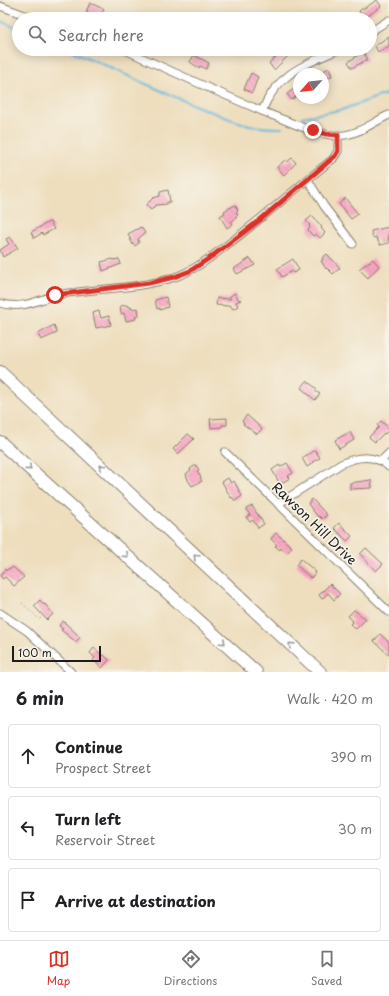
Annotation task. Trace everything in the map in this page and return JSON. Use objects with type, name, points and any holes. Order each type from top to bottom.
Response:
[{"type":"highway","points":[[0,372],[320,672]]},
{"type":"highway","points":[[0,442],[256,672]]},
{"type":"street","points":[[0,6],[17,12]]},
{"type":"street","points":[[377,28],[389,20]]},
{"type":"street","points":[[138,56],[262,111],[326,134],[345,135],[358,131],[389,115]]},
{"type":"street","points":[[262,111],[270,94],[287,76],[302,66],[324,56]]},
{"type":"street","points":[[0,302],[11,306],[22,306],[62,294],[149,283],[182,274],[197,266],[236,238],[308,180],[335,156],[338,151],[338,135]]},
{"type":"street","points":[[308,180],[324,206],[353,244]]},
{"type":"street","name":"Rawson Hill Drive","points":[[225,452],[389,612]]},
{"type":"street","points":[[381,461],[389,453]]},
{"type":"street","points":[[278,504],[350,460],[374,458],[389,467]]},
{"type":"street","points":[[0,613],[27,631],[71,672]]},
{"type":"path","points":[[22,603],[39,619],[41,618]]},
{"type":"building","points":[[377,0],[381,6],[373,12],[360,12]]},
{"type":"building","points":[[90,3],[104,9],[102,12],[86,12]]},
{"type":"building","points":[[389,36],[389,46],[378,52],[377,45]]},
{"type":"building","points":[[193,56],[196,56],[209,63],[206,69],[200,66],[199,68],[190,62]]},
{"type":"building","points":[[277,56],[288,56],[274,70],[269,63]]},
{"type":"building","points":[[357,56],[366,56],[368,59],[352,68],[348,62]]},
{"type":"building","points":[[329,68],[332,76],[329,77]]},
{"type":"building","points":[[251,73],[258,77],[252,93],[244,89]]},
{"type":"building","points":[[293,90],[292,100],[287,94]]},
{"type":"building","points":[[292,158],[296,163],[284,175],[277,167],[285,160],[287,162]]},
{"type":"building","points":[[168,190],[170,202],[167,202],[167,204],[156,205],[151,210],[146,205],[153,198],[160,196],[160,192]]},
{"type":"building","points":[[345,198],[358,214],[351,219],[339,204]]},
{"type":"building","points":[[235,205],[238,210],[236,212],[238,215],[231,222],[233,224],[227,228],[220,216],[225,213],[224,211]]},
{"type":"building","points":[[312,216],[322,227],[321,228],[325,233],[320,238],[316,234],[313,236],[308,230],[310,225],[306,221]]},
{"type":"building","points":[[49,222],[54,229],[43,235],[42,233],[34,238],[31,232]]},
{"type":"building","points":[[141,227],[145,233],[138,239],[139,243],[135,246],[134,244],[133,245],[128,234]]},
{"type":"building","points":[[389,227],[389,243],[380,245],[376,237],[373,238],[371,231]]},
{"type":"building","points":[[10,237],[18,248],[3,257],[0,250],[9,244],[6,239]]},
{"type":"building","points":[[327,254],[340,268],[333,274],[327,268],[326,269],[321,261]]},
{"type":"building","points":[[250,258],[255,265],[237,274],[234,269]]},
{"type":"building","points":[[119,259],[121,264],[103,271],[101,262]]},
{"type":"building","points":[[293,259],[299,270],[293,273],[292,271],[282,277],[277,269]]},
{"type":"building","points":[[373,259],[379,266],[368,278],[359,269]]},
{"type":"building","points":[[235,293],[238,299],[241,300],[236,302],[238,306],[233,309],[230,305],[216,305],[217,298],[231,299],[229,297]]},
{"type":"building","points":[[166,297],[168,307],[160,310],[160,308],[157,309],[155,300]]},
{"type":"building","points":[[127,305],[128,307],[131,307],[131,309],[138,308],[139,316],[135,317],[136,319],[126,321],[124,313],[121,314],[120,306]]},
{"type":"building","points":[[99,311],[101,318],[109,316],[111,325],[96,328],[93,313]]},
{"type":"building","points":[[54,325],[57,333],[41,340],[38,334]]},
{"type":"building","points":[[307,381],[317,389],[315,391],[320,394],[315,400],[301,388]]},
{"type":"building","points":[[247,415],[262,429],[257,434],[243,424],[244,423],[242,421]]},
{"type":"building","points":[[227,418],[227,425],[211,428],[210,419]]},
{"type":"building","points":[[381,421],[389,428],[389,430],[375,442],[369,437],[379,427],[377,425]]},
{"type":"building","points":[[350,432],[354,440],[339,449],[335,440]]},
{"type":"building","points":[[188,434],[194,439],[178,454],[173,449]]},
{"type":"building","points":[[315,450],[320,458],[312,462],[313,463],[307,467],[302,458]]},
{"type":"building","points":[[287,463],[293,473],[288,476],[290,478],[280,484],[272,470],[279,465],[280,467]]},
{"type":"building","points":[[196,465],[202,481],[192,486],[186,474]]},
{"type":"building","points":[[228,478],[231,483],[234,481],[242,496],[235,501],[232,497],[231,498],[222,482]]},
{"type":"building","points":[[371,480],[372,488],[350,489],[350,483]]},
{"type":"building","points":[[312,499],[327,515],[322,519],[319,516],[318,517],[308,504]]},
{"type":"building","points":[[252,506],[264,524],[258,528],[253,520],[250,522],[246,517],[250,515],[246,509]]},
{"type":"building","points":[[339,523],[352,536],[347,541],[334,528]]},
{"type":"building","points":[[276,533],[292,547],[287,553],[281,548],[280,550],[275,546],[277,545],[271,539]]},
{"type":"building","points":[[366,548],[383,564],[376,571],[360,554]]},
{"type":"building","points":[[301,559],[316,572],[311,578],[296,565]]},
{"type":"building","points":[[13,567],[24,577],[14,586],[5,577],[3,579],[0,576],[5,569],[6,571]]},
{"type":"building","points":[[330,584],[340,594],[334,600],[328,593],[322,599],[319,595]]},
{"type":"building","points":[[40,600],[53,614],[47,620],[34,606]]},
{"type":"building","points":[[354,610],[366,619],[356,629],[350,624],[353,621],[348,616]]},
{"type":"building","points":[[63,621],[80,637],[76,642],[61,630],[63,629],[59,626]]},
{"type":"building","points":[[380,634],[389,642],[389,655],[374,641]]},
{"type":"building","points":[[94,648],[109,660],[102,668],[93,660],[95,658],[90,653]]},
{"type":"waterway","points":[[0,21],[12,26]]},
{"type":"waterway","points":[[84,56],[226,118],[258,127],[282,128]]},
{"type":"waterway","points":[[301,117],[341,110],[389,93]]},
{"type":"route","points":[[55,295],[149,283],[174,277],[190,271],[260,220],[333,159],[338,151],[338,135],[326,134],[313,130]]}]
